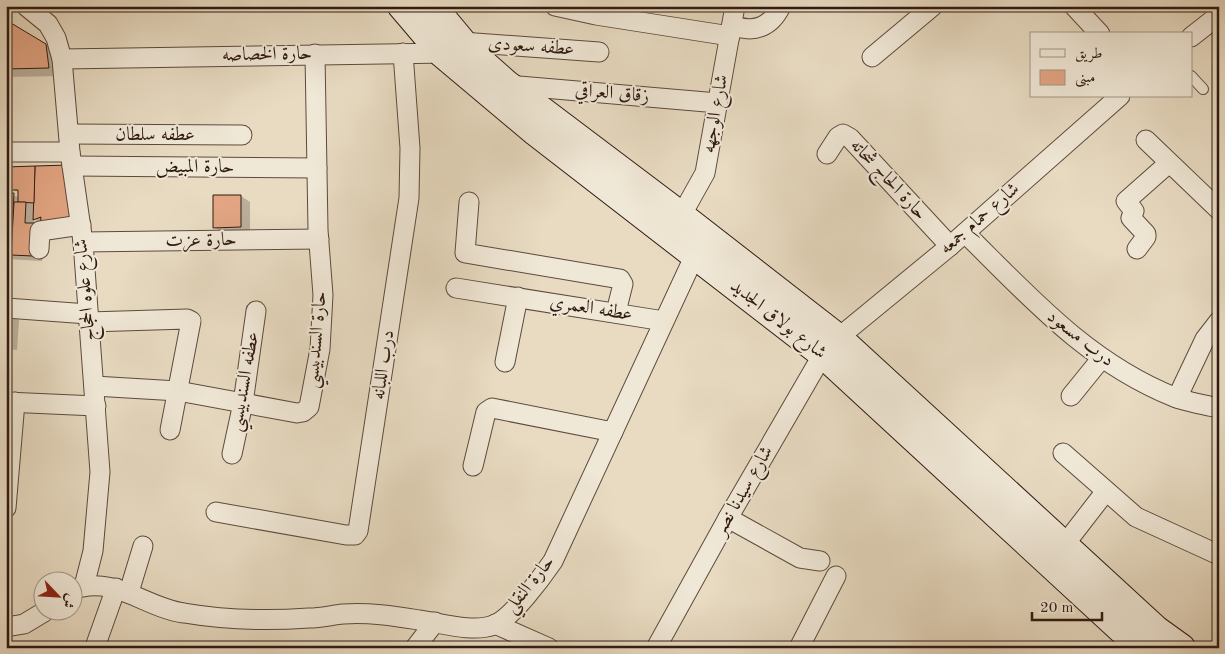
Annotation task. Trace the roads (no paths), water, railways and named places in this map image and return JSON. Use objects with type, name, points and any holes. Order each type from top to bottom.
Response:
[{"type":"street","name":"شارع علوه الحجاج","points":[[26,6],[48,24],[56,38],[62,59],[71,151],[82,234],[100,472],[94,551],[82,579]]},
{"type":"street","name":"شارع بولاق الجديد","points":[[402,6],[681,216],[700,245]]},
{"type":"street","name":"شارع بولاق الجديد","points":[[432,6],[459,49],[536,132],[700,245],[830,346],[1065,544],[1144,643]]},
{"type":"street","points":[[555,6],[732,22],[752,29],[764,26],[774,20],[781,6]]},
{"type":"street","points":[[872,57],[933,6]]},
{"type":"street","points":[[1074,6],[1098,32]]},
{"type":"street","points":[[1192,36],[1219,15]]},
{"type":"street","name":"شارع الوجهه","points":[[681,216],[705,173],[732,22]]},
{"type":"street","name":"حارة الخصاصه","points":[[62,59],[403,53],[459,49]]},
{"type":"street","name":"عطفه سعودى","points":[[459,49],[599,52]]},
{"type":"street","name":"درب اللبانه","points":[[216,512],[350,536],[358,531],[409,198],[410,148],[403,53]]},
{"type":"street","name":"حارة السندبيسي","points":[[94,386],[178,391],[297,413],[303,412],[309,407],[320,349],[324,295],[319,239],[315,54]]},
{"type":"street","name":"زقاق العراقي","points":[[506,84],[718,103]]},
{"type":"street","name":"شارع حمام جمعه","points":[[830,346],[950,246],[1118,98]]},
{"type":"street","points":[[138,134],[138,166]]},
{"type":"street","name":"عطفه سلطان","points":[[71,151],[138,134],[242,135]]},
{"type":"street","name":"حارة الحاج شحاته","points":[[827,154],[838,137],[843,134],[850,138],[950,246]]},
{"type":"street","points":[[1146,140],[1219,210]]},
{"type":"street","points":[[6,152],[71,151]]},
{"type":"street","name":"حارة المبيض","points":[[71,151],[138,166],[317,168]]},
{"type":"street","points":[[1137,249],[1146,237],[1146,234],[1131,218],[1134,210],[1126,200],[1169,163]]},
{"type":"street","points":[[469,202],[465,253],[620,279],[623,284],[616,312]]},
{"type":"street","name":"حارة عزت","points":[[39,249],[40,231],[82,234],[319,239]]},
{"type":"street","name":"درب مسعود","points":[[964,233],[1059,325],[1101,359],[1144,384],[1177,398],[1219,408]]},
{"type":"street","name":"حارة النقلي","points":[[82,588],[104,585],[123,590],[182,613],[220,617],[310,618],[345,614],[396,616],[472,627],[495,624],[506,617],[553,561],[700,245]]},
{"type":"street","name":"عطفه العمري","points":[[456,288],[664,321]]},
{"type":"street","points":[[505,362],[518,297]]},
{"type":"street","points":[[6,308],[89,318],[187,319],[191,322],[170,430]]},
{"type":"street","name":"عطفه السندبيسي","points":[[232,454],[243,403],[256,311]]},
{"type":"street","points":[[1177,398],[1205,339],[1219,321]]},
{"type":"street","name":"شارع بولاق الجديد","points":[[830,346],[1144,643]]},
{"type":"street","name":"شارع سيدنا نصر","points":[[656,648],[728,518],[830,346]]},
{"type":"street","points":[[1071,396],[1101,359]]},
{"type":"street","points":[[6,508],[11,402],[96,406]]},
{"type":"street","points":[[473,466],[486,412],[492,408],[613,432]]},
{"type":"street","points":[[1063,453],[1136,517],[1219,555]]},
{"type":"street","points":[[1065,544],[1106,491]]},
{"type":"street","points":[[728,518],[800,558],[820,561]]},
{"type":"street","points":[[95,647],[143,546]]},
{"type":"street","points":[[799,648],[836,576]]},
{"type":"street","points":[[6,627],[24,624],[32,619]]},
{"type":"street","points":[[415,648],[435,622]]},
{"type":"street","points":[[495,624],[549,648]]},
{"type":"street","points":[[1144,643],[1180,648]]},
{"type":"lane","points":[[1192,77],[1202,89]]}]
